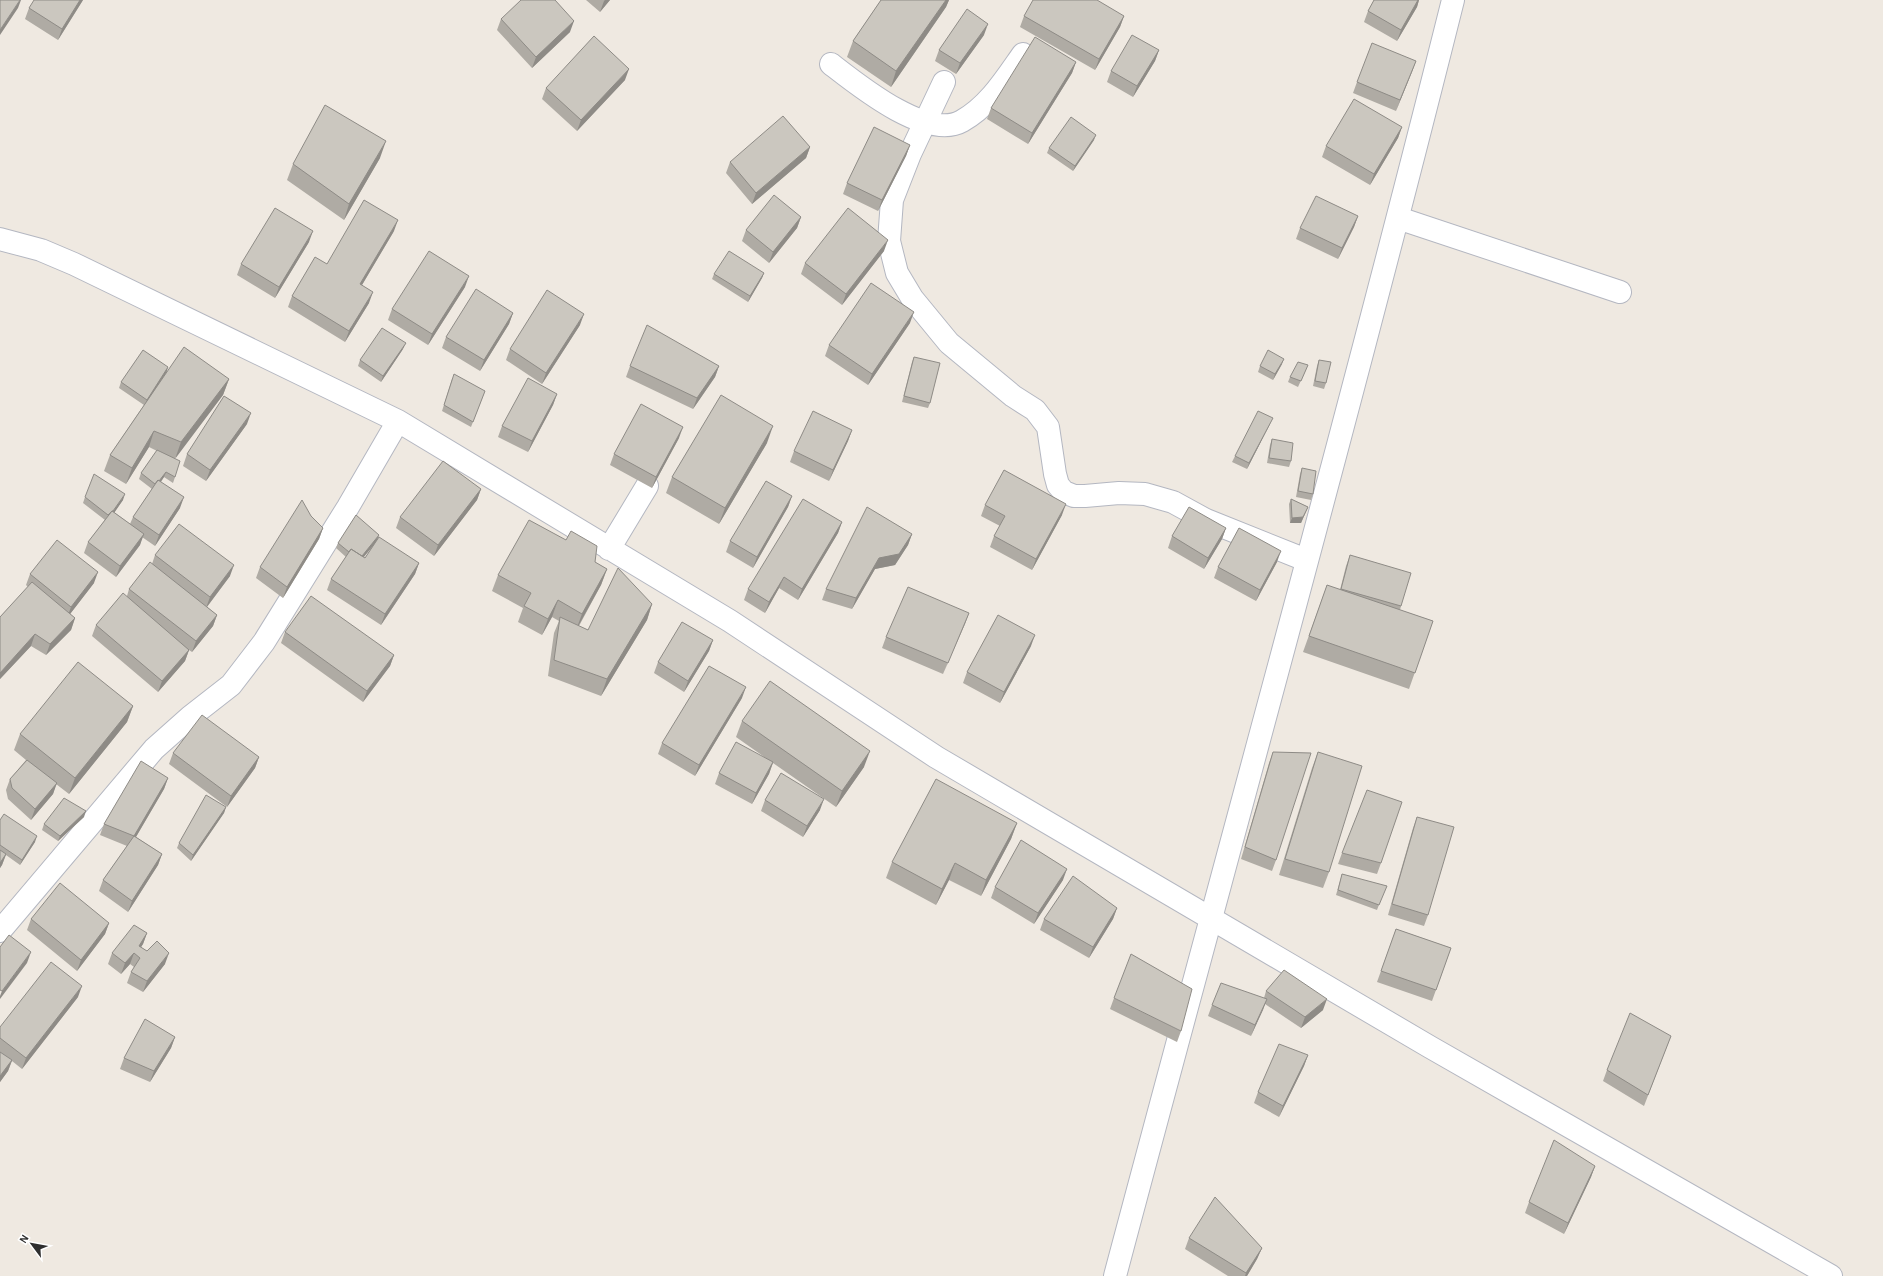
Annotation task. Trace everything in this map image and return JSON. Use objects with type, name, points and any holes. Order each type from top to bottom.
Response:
[{"type":"street","points":[[1115,1276],[1398,218],[1453,0]]},
{"type":"street","points":[[831,64],[878,99],[925,122],[941,126],[961,122],[978,110],[998,89],[1023,54]]},
{"type":"street","points":[[944,82],[910,154],[892,200],[889,241],[897,274],[912,298],[949,343],[1013,396],[1035,410],[1048,427],[1058,485],[1064,492],[1074,496],[1146,494],[1173,502],[1206,520],[1306,560]]},
{"type":"street","points":[[1398,218],[1620,292]]},
{"type":"street","points":[[0,239],[41,250],[74,264],[398,421],[730,621],[936,757],[1430,1047],[1831,1276]]},
{"type":"street","points":[[0,931],[154,749],[190,717],[231,685],[264,642],[348,507],[398,421]]},
{"type":"street","points":[[609,549],[647,486]]},
{"type":"building","points":[[0,0],[20,0],[0,30]]},
{"type":"building","points":[[34,0],[80,0],[62,29],[29,8]]},
{"type":"building","points":[[521,0],[555,0],[574,21],[536,57],[501,19]]},
{"type":"building","points":[[881,0],[946,0],[896,71],[853,41]]},
{"type":"building","points":[[1033,0],[1097,0],[1124,16],[1099,59],[1024,16]]},
{"type":"building","points":[[1374,0],[1418,0],[1401,30],[1368,11]]},
{"type":"building","points":[[967,9],[988,24],[960,63],[939,50]]},
{"type":"building","points":[[1132,35],[1159,50],[1137,86],[1111,71]]},
{"type":"building","points":[[594,36],[629,69],[581,120],[546,88]]},
{"type":"building","points":[[1035,37],[1076,62],[1032,133],[991,108]]},
{"type":"building","points":[[1372,43],[1416,61],[1400,100],[1357,82]]},
{"type":"building","points":[[1354,99],[1402,127],[1374,174],[1326,146]]},
{"type":"building","points":[[325,105],[386,141],[349,204],[293,164]]},
{"type":"building","points":[[783,116],[810,147],[756,193],[730,162]]},
{"type":"building","points":[[1071,117],[1096,135],[1075,166],[1049,148]]},
{"type":"building","points":[[874,127],[910,145],[882,200],[847,183]]},
{"type":"building","points":[[774,195],[801,217],[773,252],[746,230]]},
{"type":"building","points":[[1316,196],[1358,216],[1342,248],[1300,228]]},
{"type":"building","points":[[364,200],[398,220],[360,284],[373,292],[349,331],[292,296],[315,257],[327,264]]},
{"type":"building","points":[[275,208],[313,231],[279,287],[241,264]]},
{"type":"building","points":[[848,208],[888,240],[846,294],[805,263]]},
{"type":"building","points":[[429,251],[469,276],[432,334],[392,309]]},
{"type":"building","points":[[729,251],[764,273],[750,296],[714,274]]},
{"type":"building","points":[[871,283],[914,312],[872,374],[829,345]]},
{"type":"building","points":[[476,289],[513,313],[484,360],[446,337]]},
{"type":"building","points":[[547,290],[584,314],[546,373],[510,349]]},
{"type":"building","points":[[647,325],[719,366],[697,398],[630,366]]},
{"type":"building","points":[[382,328],[406,343],[383,376],[360,360]]},
{"type":"building","points":[[184,347],[229,379],[181,442],[154,431],[132,468],[110,455]]},
{"type":"building","points":[[143,350],[168,367],[147,400],[121,382]]},
{"type":"building","points":[[1268,350],[1284,359],[1275,374],[1260,366]]},
{"type":"building","points":[[914,357],[940,363],[930,403],[904,396]]},
{"type":"building","points":[[1319,360],[1331,362],[1326,383],[1315,381]]},
{"type":"building","points":[[1298,362],[1308,365],[1301,381],[1290,377]]},
{"type":"building","points":[[454,374],[485,391],[473,422],[444,405]]},
{"type":"building","points":[[528,378],[557,394],[532,441],[502,426]]},
{"type":"building","points":[[721,395],[773,426],[725,508],[672,477]]},
{"type":"building","points":[[224,396],[251,413],[210,470],[187,454]]},
{"type":"building","points":[[641,404],[683,427],[656,477],[614,454]]},
{"type":"building","points":[[813,411],[852,430],[833,470],[794,451]]},
{"type":"building","points":[[1258,411],[1273,418],[1249,463],[1235,456]]},
{"type":"building","points":[[1272,439],[1293,443],[1291,461],[1269,458]]},
{"type":"building","points":[[157,450],[180,461],[175,477],[166,472],[155,484],[141,473]]},
{"type":"building","points":[[443,461],[481,489],[438,545],[400,517]]},
{"type":"building","points":[[1302,468],[1316,471],[1313,494],[1298,491]]},
{"type":"building","points":[[1004,470],[1066,504],[1036,559],[994,536],[1005,516],[985,505]]},
{"type":"building","points":[[94,474],[125,494],[113,511],[108,515],[85,497]]},
{"type":"building","points":[[158,480],[184,497],[159,535],[133,517]]},
{"type":"building","points":[[766,481],[792,496],[757,557],[730,541]]},
{"type":"building","points":[[803,499],[842,522],[802,589],[784,577],[769,602],[748,589]]},
{"type":"building","points":[[1291,499],[1308,507],[1303,517],[1292,518]]},
{"type":"building","points":[[302,500],[311,516],[323,528],[287,587],[260,567]]},
{"type":"building","points":[[867,507],[912,534],[899,554],[879,558],[856,598],[826,589]]},
{"type":"building","points":[[1189,507],[1226,528],[1208,558],[1172,536]]},
{"type":"building","points":[[112,511],[144,534],[120,566],[88,542]]},
{"type":"building","points":[[356,515],[379,535],[362,556],[351,549],[349,552],[338,543]]},
{"type":"building","points":[[529,520],[566,540],[571,531],[597,546],[595,562],[607,569],[582,614],[558,600],[548,619],[524,606],[531,593],[498,575]]},
{"type":"building","points":[[179,524],[234,565],[210,597],[155,555]]},
{"type":"building","points":[[1239,528],[1281,551],[1260,590],[1218,567]]},
{"type":"building","points":[[379,537],[419,563],[385,614],[331,579],[351,549],[365,558]]},
{"type":"building","points":[[57,540],[98,572],[71,607],[30,574]]},
{"type":"building","points":[[1350,555],[1411,573],[1401,606],[1341,589]]},
{"type":"building","points":[[150,562],[217,615],[196,641],[129,589]]},
{"type":"building","points":[[618,568],[652,604],[607,679],[554,660],[560,617],[588,630]]},
{"type":"building","points":[[32,582],[75,618],[50,644],[35,634],[0,673],[0,617]]},
{"type":"building","points":[[1327,585],[1433,621],[1415,673],[1309,636]]},
{"type":"building","points":[[908,587],[969,613],[948,663],[886,637]]},
{"type":"building","points":[[123,593],[189,650],[162,681],[96,625]]},
{"type":"building","points":[[311,596],[394,655],[367,691],[285,632]]},
{"type":"building","points":[[998,615],[1035,635],[1004,692],[967,672]]},
{"type":"building","points":[[682,622],[713,640],[688,681],[658,662]]},
{"type":"building","points":[[78,662],[133,706],[75,778],[20,734]]},
{"type":"building","points":[[709,666],[746,687],[699,765],[662,743]]},
{"type":"building","points":[[770,681],[870,751],[842,791],[742,721]]},
{"type":"building","points":[[202,715],[259,757],[231,796],[173,753]]},
{"type":"building","points":[[736,742],[773,762],[756,793],[719,773]]},
{"type":"building","points":[[1273,752],[1311,753],[1276,860],[1245,847]]},
{"type":"building","points":[[1318,752],[1362,766],[1329,872],[1285,859]]},
{"type":"building","points":[[27,760],[57,783],[35,809],[12,788],[10,779]]},
{"type":"building","points":[[141,761],[168,778],[134,836],[104,824]]},
{"type":"building","points":[[781,773],[824,799],[807,826],[765,800]]},
{"type":"building","points":[[936,779],[1017,823],[986,880],[955,863],[942,889],[892,862]]},
{"type":"building","points":[[1367,790],[1402,802],[1381,863],[1342,853]]},
{"type":"building","points":[[206,795],[226,807],[193,855],[179,843]]},
{"type":"building","points":[[64,798],[86,811],[60,836],[44,824]]},
{"type":"building","points":[[4,814],[37,836],[22,860],[0,845],[0,820]]},
{"type":"building","points":[[1417,817],[1454,827],[1428,915],[1392,904]]},
{"type":"building","points":[[134,836],[162,854],[132,901],[103,880]]},
{"type":"building","points":[[1021,840],[1067,869],[1038,913],[995,887]]},
{"type":"building","points":[[0,850],[6,854],[0,863]]},
{"type":"building","points":[[1342,874],[1387,886],[1379,905],[1338,890]]},
{"type":"building","points":[[1073,876],[1117,908],[1093,947],[1044,919]]},
{"type":"building","points":[[60,883],[109,923],[81,960],[31,919]]},
{"type":"building","points":[[134,925],[147,933],[139,946],[147,951],[157,941],[169,953],[147,981],[131,972],[140,958],[134,953],[125,963],[112,953]]},
{"type":"building","points":[[1396,929],[1451,948],[1436,990],[1381,971]]},
{"type":"building","points":[[9,935],[31,952],[2,991],[0,990],[0,947]]},
{"type":"building","points":[[1131,954],[1192,989],[1181,1031],[1114,998]]},
{"type":"building","points":[[51,962],[82,986],[26,1058],[0,1038],[0,1027]]},
{"type":"building","points":[[1284,970],[1327,999],[1305,1017],[1266,991]]},
{"type":"building","points":[[1221,983],[1267,999],[1255,1025],[1212,1005]]},
{"type":"building","points":[[1630,1013],[1671,1036],[1648,1095],[1607,1070]]},
{"type":"building","points":[[145,1019],[175,1037],[154,1071],[124,1058]]},
{"type":"building","points":[[1279,1044],[1308,1055],[1283,1106],[1258,1092]]},
{"type":"building","points":[[0,1052],[12,1060],[0,1076]]},
{"type":"building","points":[[1554,1140],[1595,1166],[1568,1223],[1529,1202]]},
{"type":"building","points":[[1215,1197],[1262,1248],[1246,1273],[1189,1238]]}]
